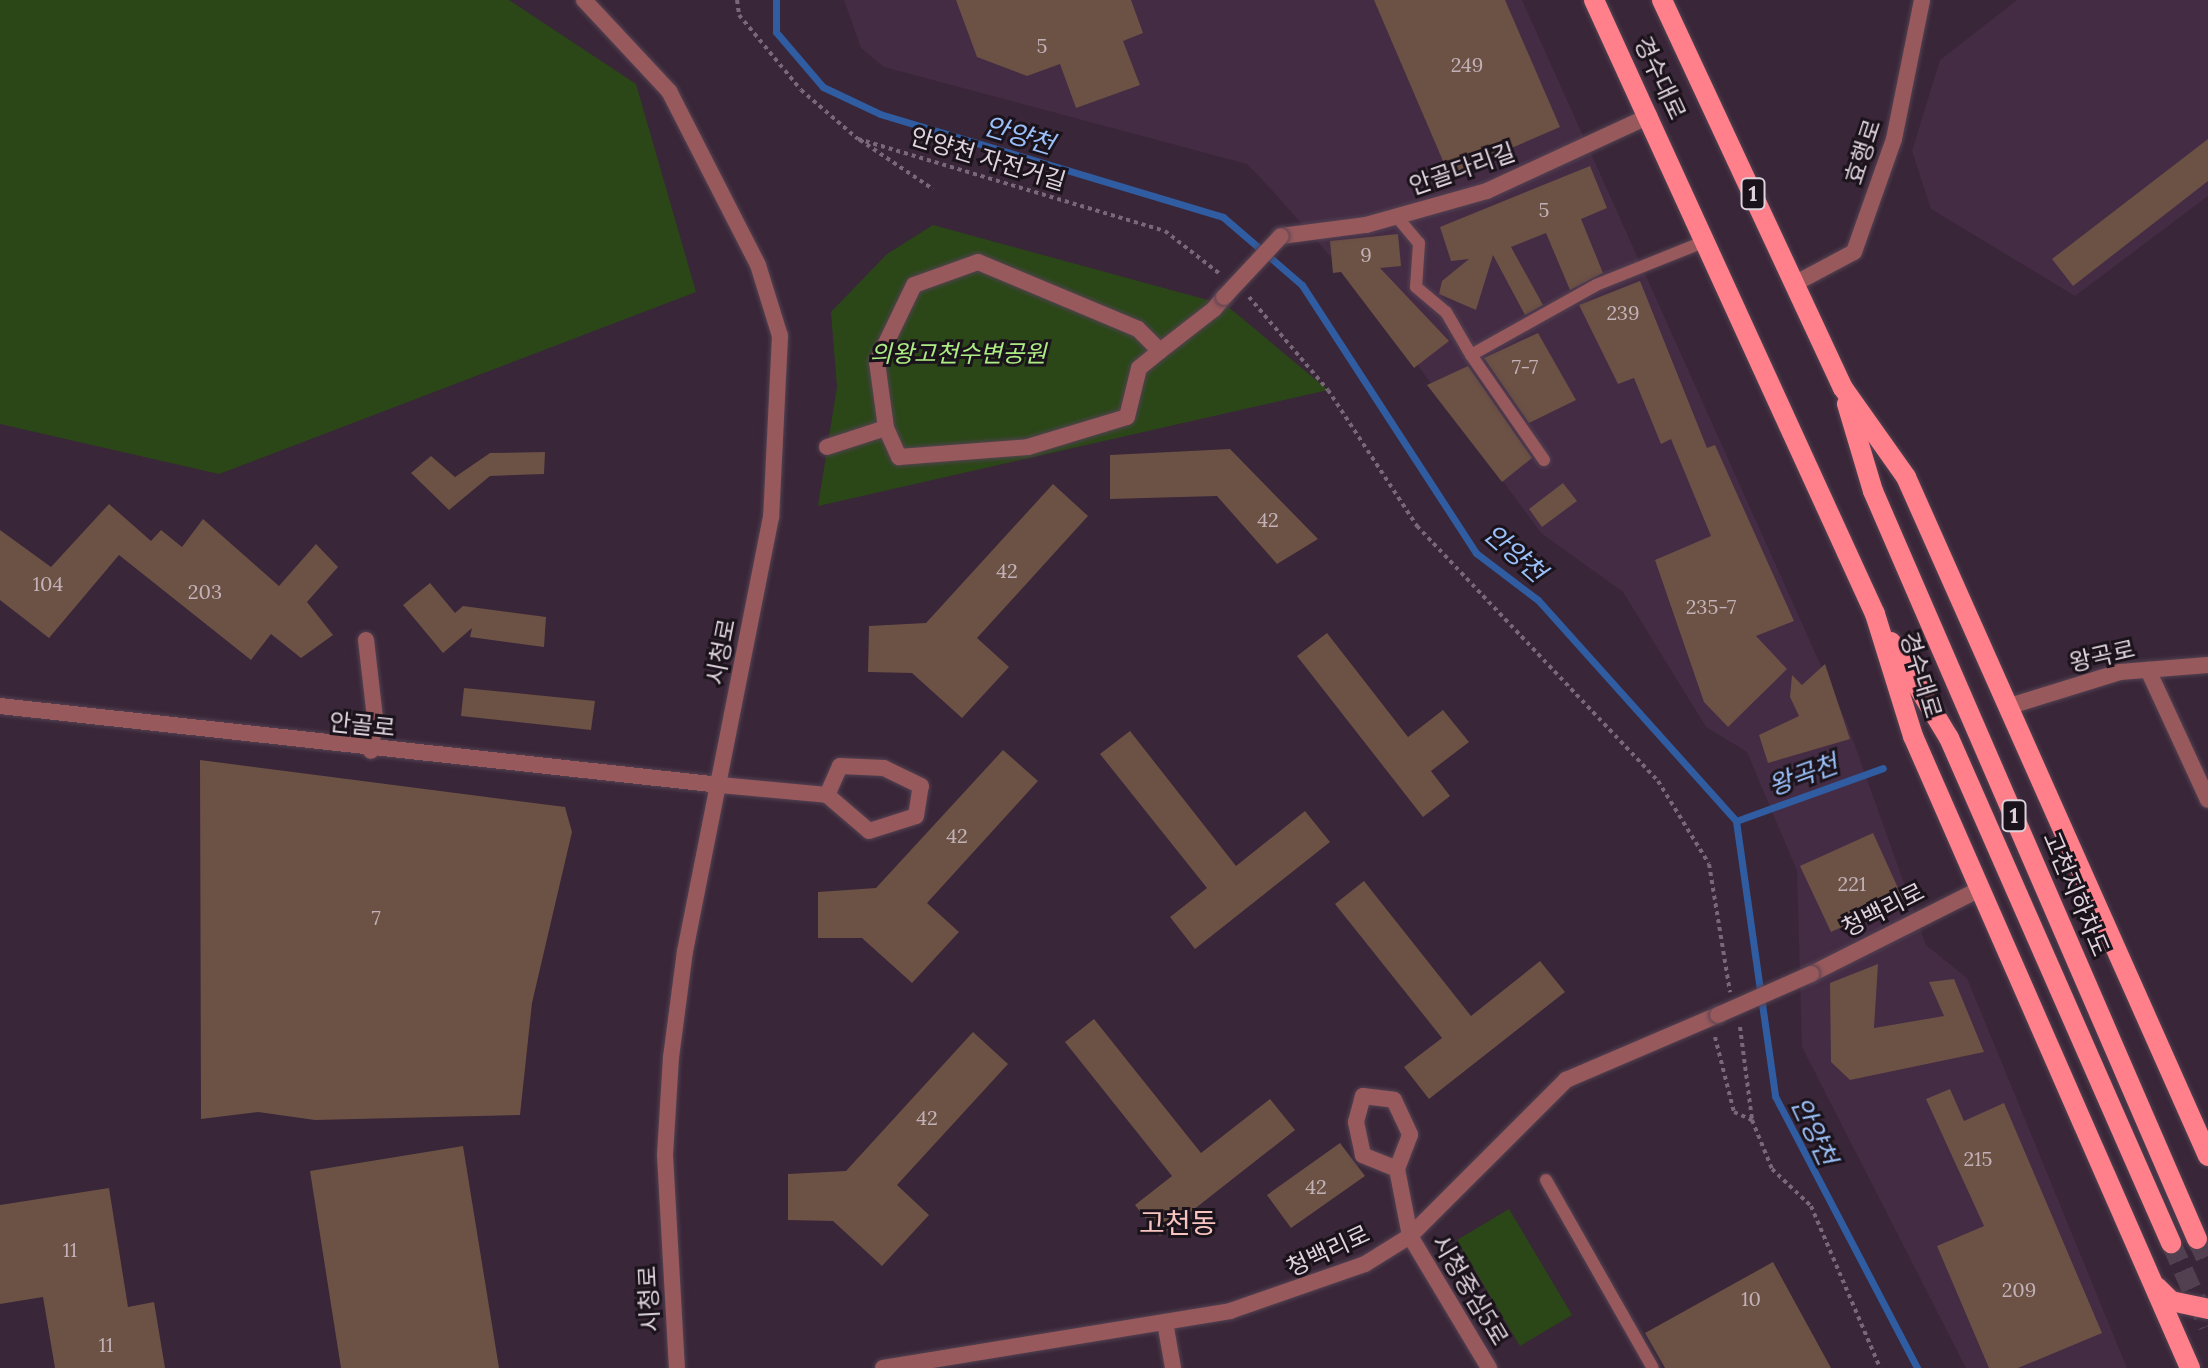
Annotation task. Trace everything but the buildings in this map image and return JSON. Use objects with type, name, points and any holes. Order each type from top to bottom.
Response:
[{"type":"main road","name":"경수대로","points":[[1594,0],[1875,614],[1913,736],[2190,1368]]},
{"type":"main road","name":"경수대로","points":[[1662,0],[1843,388],[1906,477],[2208,1156]]},
{"type":"main road","name":"고천지하차도","points":[[1843,388],[1873,491],[2197,1239]]},
{"type":"main road","name":"1","points":[[1875,614],[1949,738],[2171,1243]]},
{"type":"main road","points":[[2149,1278],[2171,1301],[2208,1309]]},
{"type":"street","name":"시청로","points":[[584,0],[669,91],[758,265],[780,336],[771,517],[685,951],[671,1057],[665,1155],[677,1368]]},
{"type":"street","name":"효행로","points":[[1794,284],[1854,252],[1894,139],[1922,0]]},
{"type":"street","name":"안골다리길","points":[[1160,351],[1214,309],[1281,236],[1397,217],[1487,191],[1649,116]]},
{"type":"street","points":[[978,262],[1138,329],[1160,351],[1139,368],[1127,417],[1028,447],[899,457],[886,428],[877,362],[914,285],[978,262]]},
{"type":"street","points":[[827,447],[886,428]]},
{"type":"street","points":[[366,640],[375,718],[371,751]]},
{"type":"street","name":"왕곡로","points":[[2010,706],[2148,670],[2208,665]]},
{"type":"street","points":[[2148,670],[2208,800]]},
{"type":"street","name":"안골로","points":[[0,706],[371,751],[827,795]]},
{"type":"street","points":[[840,766],[884,768],[921,786],[916,816],[869,831],[827,795],[840,766]]},
{"type":"street","name":"청백리로","points":[[883,1368],[1165,1322],[1291,1296],[1410,1236],[1566,1080],[1811,974],[1978,890]]},
{"type":"street","points":[[1363,1096],[1394,1100],[1410,1135],[1397,1169],[1363,1155],[1356,1122],[1363,1096]]},
{"type":"street","name":"시청중심5로","points":[[1397,1169],[1410,1236],[1489,1368]]},
{"type":"street","points":[[1165,1322],[1173,1368]]},
{"type":"lane","points":[[1397,217],[1419,243],[1416,287],[1446,312],[1471,355],[1544,460]]},
{"type":"lane","points":[[1471,355],[1596,285],[1706,241]]},
{"type":"lane","points":[[1546,1180],[1653,1368]]},
{"type":"path","name":"안양천 자전거길","points":[[737,0],[739,15],[801,90],[858,139],[1165,231],[1232,284]]},
{"type":"path","points":[[858,139],[933,189]]},
{"type":"path","points":[[1244,292],[1266,310],[1417,526],[1658,781],[1709,864],[1734,1006]]},
{"type":"path","points":[[1714,1016],[1734,1112],[1752,1120]]},
{"type":"path","points":[[1737,1018],[1752,1120],[1772,1169],[1811,1206],[1880,1368]]},
{"type":"shaded area","points":[[844,0],[1522,0],[1848,726],[1926,945],[1967,978],[2127,1368],[1966,1368],[1802,1047],[1797,871],[1747,752],[1706,727],[1623,592],[1541,533],[1375,307],[1270,188],[1247,164],[884,67],[861,48]]},
{"type":"shaded area","points":[[2017,0],[2208,0],[2208,196],[2075,296],[1931,209],[1912,151],[1940,60]]},
{"type":"green space","points":[[0,0],[509,0],[636,84],[696,292],[219,474],[0,424]]},
{"type":"green space","name":"의왕고천수변공원","points":[[933,225],[1226,305],[1328,390],[818,506],[837,387],[831,312],[887,254]]},
{"type":"green space","points":[[1509,1209],[1572,1315],[1520,1346],[1457,1240]]},
{"type":"waterway","name":"안양천","points":[[776,0],[776,32],[823,87],[880,114],[1223,217],[1302,285],[1476,553],[1538,600],[1736,821],[1775,1096],[1917,1368]]},
{"type":"waterway","name":"왕곡천","points":[[1736,821],[1883,768]]},
{"type":"tunnel","points":[[2197,1239],[2208,1263]]},
{"type":"tunnel","points":[[2171,1243],[2208,1326]]},
{"type":"district","name":"고천동","points":[[1178,1223]]}]
